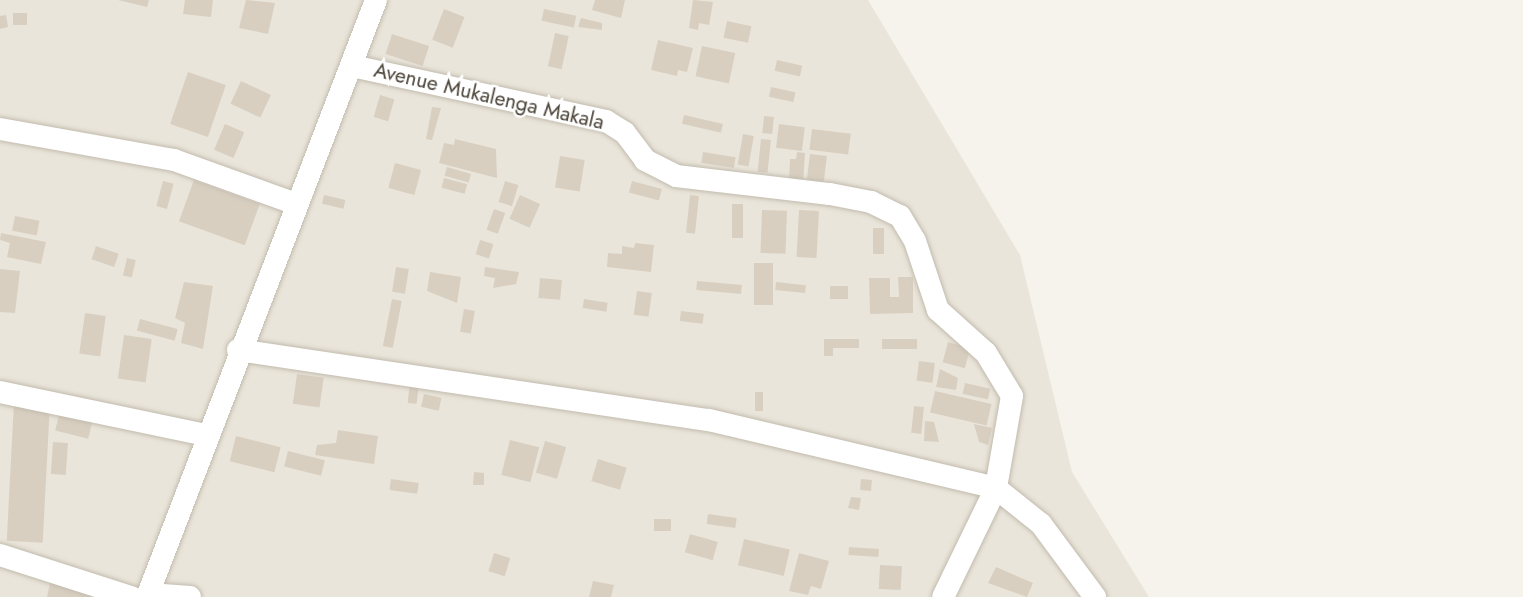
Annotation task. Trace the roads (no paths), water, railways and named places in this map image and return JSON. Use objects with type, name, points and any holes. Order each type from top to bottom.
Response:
[{"type":"street","points":[[142,596],[376,0]]},
{"type":"street","name":"Avenue Mukalenga Makala","points":[[352,66],[606,121],[625,133],[645,160],[676,176],[830,194],[871,202],[900,216],[915,241],[938,310],[975,341],[1010,386],[1013,414],[996,488],[943,597]]},
{"type":"street","points":[[0,129],[174,160],[296,204]]},
{"type":"street","points":[[238,350],[709,420],[996,488],[1041,524],[1095,597]]},
{"type":"street","points":[[0,392],[205,435]]},
{"type":"street","points":[[0,555],[142,596],[190,597]]}]
